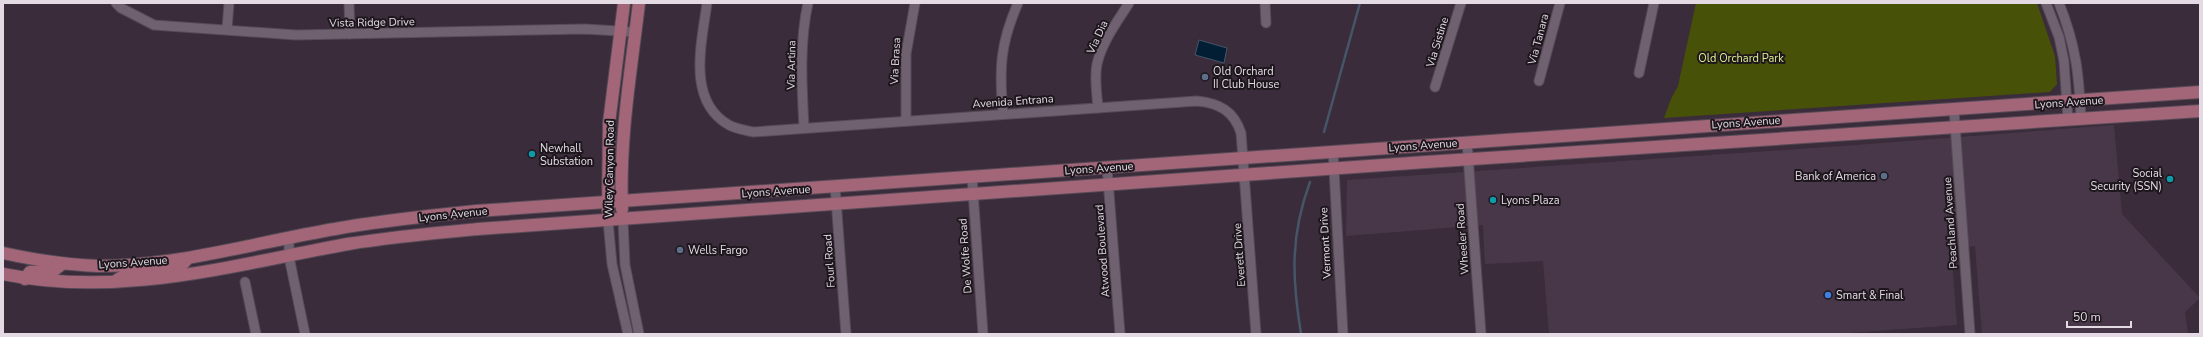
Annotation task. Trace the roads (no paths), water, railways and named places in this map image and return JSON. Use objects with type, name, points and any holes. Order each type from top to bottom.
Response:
[{"type":"main road","name":"Wiley Canyon Road","points":[[608,220],[609,123],[624,3]]},
{"type":"main road","name":"Wiley Canyon Road","points":[[623,220],[623,139],[639,3]]},
{"type":"main road","name":"Lyons Avenue","points":[[3,253],[62,264],[113,265],[188,257],[336,228],[476,211],[607,204],[1244,157],[1761,121],[1954,110],[2200,92]]},
{"type":"main road","name":"Lyons Avenue","points":[[3,274],[25,279],[64,282],[112,283],[184,276],[289,257],[349,244],[433,233],[1245,175],[2200,111]]},
{"type":"main road","points":[[750,210],[753,204],[758,200],[790,198],[814,188]]},
{"type":"main road","points":[[112,283],[129,273],[181,266],[188,257]]},
{"type":"main road","points":[[25,279],[30,272],[53,271],[62,264]]},
{"type":"main road","points":[[64,282],[77,277],[106,275],[113,265]]},
{"type":"street","name":"Vista Ridge Drive","points":[[116,3],[121,8],[154,24],[296,35],[585,29],[635,32]]},
{"type":"street","points":[[227,30],[229,3]]},
{"type":"street","points":[[349,3],[350,34]]},
{"type":"street","name":"Avenida Entrana","points":[[707,3],[699,70],[703,92],[714,112],[730,126],[753,132],[1003,113],[1197,101],[1215,104],[1228,111],[1237,122],[1241,133],[1245,175]]},
{"type":"street","name":"Via Artina","points":[[804,128],[802,41],[808,3]]},
{"type":"street","name":"Via Brasa","points":[[906,121],[906,54],[915,3]]},
{"type":"street","points":[[1003,113],[1000,81],[1001,52],[1008,26],[1018,3]]},
{"type":"street","name":"Via Dia","points":[[1098,108],[1096,86],[1097,64],[1108,36],[1129,3]]},
{"type":"street","points":[[1265,3],[1266,23]]},
{"type":"street","name":"Via Sistine","points":[[1435,87],[1461,3]]},
{"type":"street","name":"Via Tanara","points":[[1539,81],[1560,3]]},
{"type":"street","points":[[1639,73],[1654,3]]},
{"type":"street","points":[[2046,3],[2059,37],[2064,61],[2068,120]]},
{"type":"street","points":[[2059,3],[2071,32],[2077,60],[2081,119]]},
{"type":"street","name":"Peachland Avenue","points":[[1954,110],[1970,334]]},
{"type":"street","name":"Wheeler Road","points":[[1467,142],[1481,334]]},
{"type":"street","name":"Vermont Drive","points":[[1333,151],[1343,334]]},
{"type":"street","name":"Atwood Boulevard","points":[[1107,167],[1120,334]]},
{"type":"street","name":"Everett Drive","points":[[1245,175],[1256,334]]},
{"type":"street","name":"De Wolfe Road","points":[[972,177],[983,334]]},
{"type":"street","name":"Fourl Road","points":[[835,186],[846,334]]},
{"type":"street","name":"Wiley Canyon Road","points":[[608,220],[612,264],[628,334]]},
{"type":"street","name":"Wiley Canyon Road","points":[[623,220],[625,265],[639,334]]},
{"type":"street","points":[[289,238],[289,257],[305,334]]},
{"type":"street","points":[[245,282],[256,334]]},
{"type":"water","points":[[1199,40],[1227,48],[1224,63],[1195,55]]},
{"type":"waterway","points":[[1324,132],[1360,3]]},
{"type":"waterway","points":[[1301,334],[1295,276],[1296,239],[1299,221],[1310,182]]},
{"type":"place","name":"Old Orchard II Club House","points":[[1205,77]]},
{"type":"place","name":"Newhall Substation","points":[[532,154]]},
{"type":"place","name":"Bank of America","points":[[1884,176]]},
{"type":"place","name":"Social Security (SSN)","points":[[2170,179]]},
{"type":"place","name":"Lyons Plaza","points":[[1493,200]]},
{"type":"place","name":"Wells Fargo","points":[[680,250]]},
{"type":"place","name":"Smart & Final","points":[[1828,295]]},
{"type":"park label","name":"Old Orchard Park","points":[[1741,58]]}]
